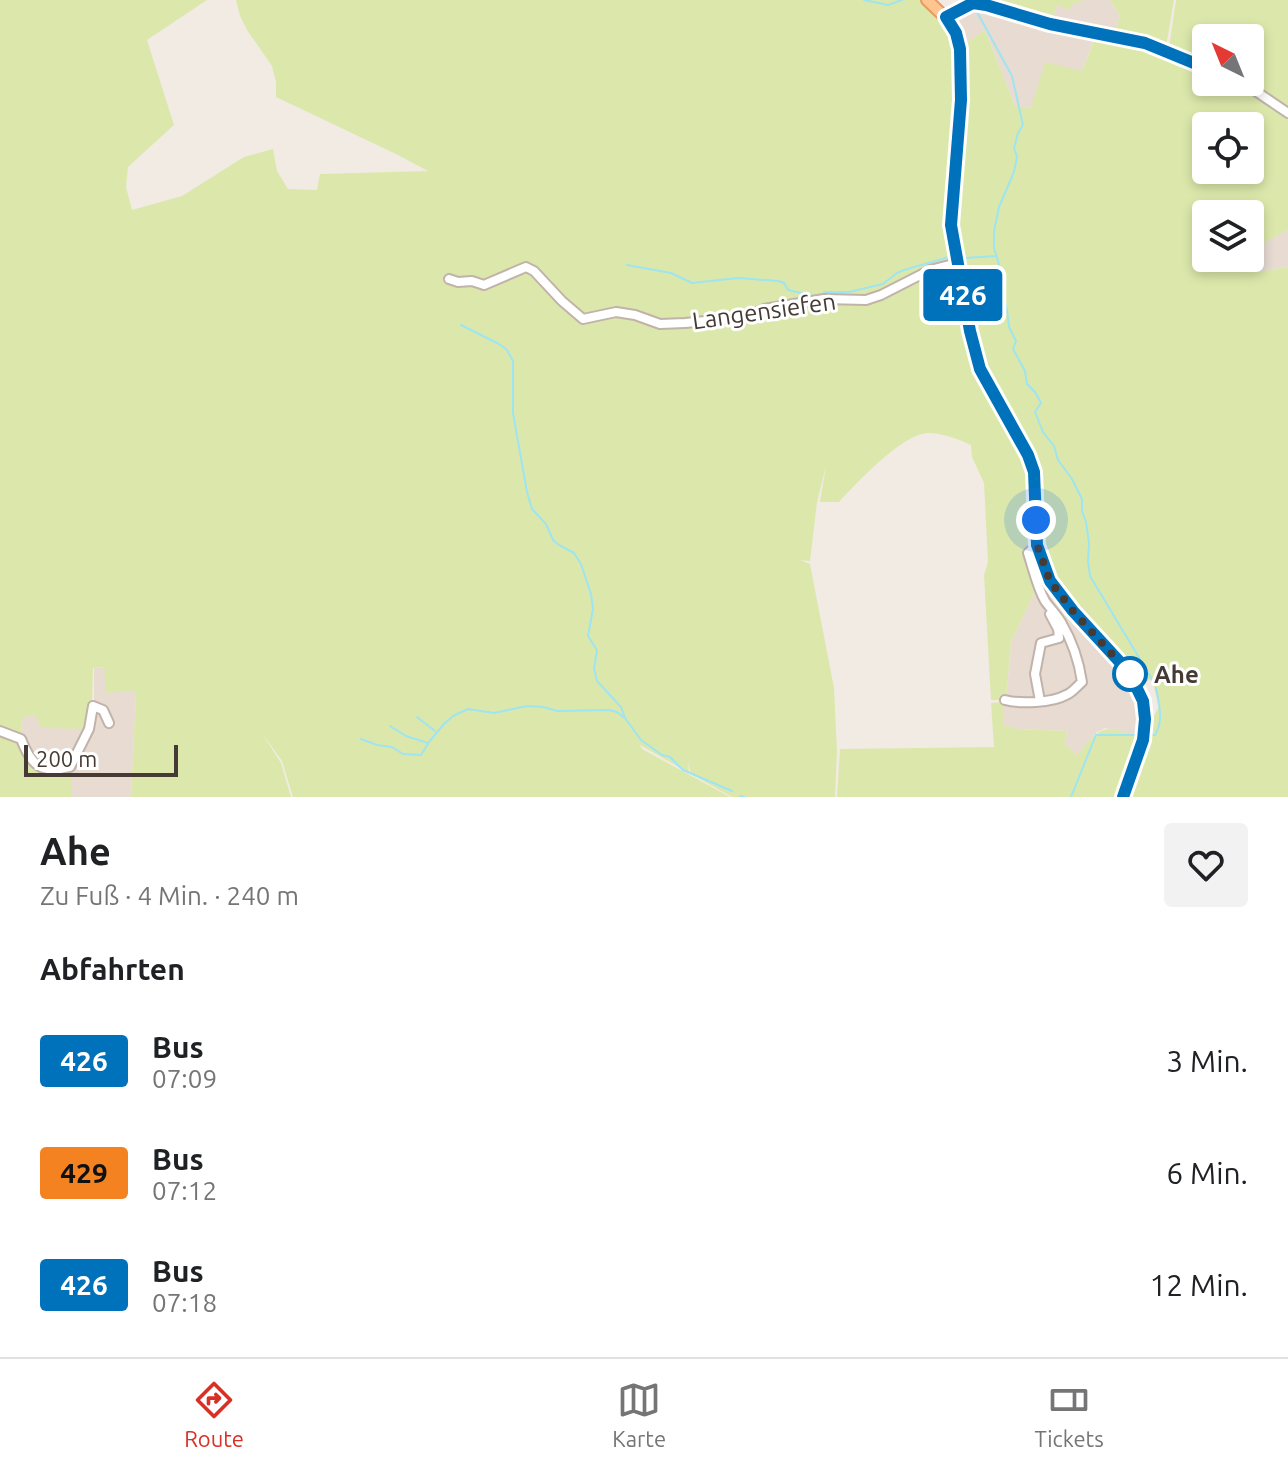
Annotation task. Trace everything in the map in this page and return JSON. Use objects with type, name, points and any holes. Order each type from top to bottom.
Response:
[{"type":"main road","points":[[927,0],[946,17],[956,33],[960,49],[961,100],[951,225],[980,369],[1028,455],[1034,472],[1037,545],[1050,581],[1124,666],[1135,681],[1143,701],[1143,740],[1123,797]]},
{"type":"street","points":[[946,17],[973,2],[1050,24],[1152,45],[1192,62]]},
{"type":"street","points":[[1263,96],[1288,113]]},
{"type":"street","name":"Langensiefen","points":[[449,279],[484,285],[526,267],[534,271],[583,319],[616,312],[660,324],[746,317],[764,309],[824,299],[866,300],[930,270],[957,263]]},
{"type":"street","points":[[1037,545],[1028,553],[1059,638],[1041,643],[1035,674],[1040,701]]},
{"type":"street","points":[[1005,700],[1017,703],[1067,695],[1082,682],[1075,654],[1060,621],[1044,600]]},
{"type":"street","points":[[0,731],[21,739],[34,763],[52,770],[70,767],[89,729],[93,706],[103,710],[109,723]]},
{"type":"shaded area","points":[[1083,0],[1110,0],[1120,16],[1114,34],[1097,31],[1082,71],[1031,108],[1015,106],[985,30],[963,45],[953,21],[976,6],[1050,21],[1058,5]]},
{"type":"shaded area","points":[[1288,230],[1288,267],[1264,271],[1264,243]]},
{"type":"shaded area","points":[[1038,585],[1072,612],[1128,674],[1139,695],[1142,736],[1105,728],[1097,732],[1077,755],[1065,745],[1067,731],[1018,729],[1003,725],[1011,642]]},
{"type":"shaded area","points":[[105,667],[136,691],[131,797],[71,797],[71,769],[37,765],[22,739],[21,717],[94,706],[94,668]]},
{"type":"green space","points":[[0,0],[207,0],[147,40],[174,125],[128,167],[126,187],[132,210],[182,196],[244,157],[273,149],[277,171],[288,189],[317,190],[320,174],[428,171],[276,97],[272,66],[247,30],[236,0],[921,0],[943,18],[952,32],[957,50],[949,225],[955,263],[929,268],[866,299],[830,300],[865,301],[930,271],[955,265],[977,370],[1030,472],[1037,545],[1028,553],[1038,585],[1011,642],[1006,700],[991,700],[984,575],[988,562],[984,483],[972,457],[971,445],[928,433],[917,435],[893,450],[839,502],[820,502],[826,466],[817,502],[810,561],[800,560],[810,564],[834,688],[837,752],[835,797],[732,797],[691,774],[688,763],[689,773],[640,745],[642,749],[730,797],[293,797],[282,761],[262,733],[281,763],[291,797],[131,797],[136,691],[106,693],[104,667],[93,668],[92,706],[87,729],[41,728],[35,715],[21,718],[29,759],[42,769],[71,769],[71,797],[0,797]]},
{"type":"green space","points":[[980,0],[1083,0],[1073,4],[1069,10],[1058,5],[1050,21]]},
{"type":"green space","points":[[1110,0],[1174,0],[1166,47],[1114,34],[1120,16]]},
{"type":"green space","points":[[1176,0],[1288,0],[1288,111],[1264,96],[1264,24],[1192,24],[1192,59],[1169,48]]},
{"type":"green space","points":[[985,30],[1015,106],[1031,108],[1045,62],[1082,71],[1096,35],[1143,45],[1192,65],[1192,96],[1259,96],[1288,116],[1288,230],[1264,243],[1264,200],[1192,200],[1192,272],[1264,272],[1288,267],[1288,797],[1126,797],[1147,728],[1159,707],[1152,679],[1143,683],[1074,609],[1044,562],[1035,471],[982,368],[953,225],[963,45]]},
{"type":"green space","points":[[1003,702],[1003,725],[1018,729],[1067,731],[1065,745],[1077,755],[1093,737],[1105,730],[1142,736],[1121,797],[837,797],[840,749],[994,747],[991,703]]},
{"type":"waterway","points":[[864,0],[888,5],[902,0]]},
{"type":"waterway","points":[[977,12],[1012,76],[1023,125],[1014,148],[1017,157],[1014,172],[999,207],[994,231],[1001,290],[1009,327],[1016,341],[1013,349],[1025,371],[1027,384],[1041,403],[1035,412],[1043,432],[1054,446],[1058,460],[1082,499],[1089,543],[1090,576],[1153,681]]},
{"type":"waterway","points":[[965,258],[996,256]]},
{"type":"waterway","points":[[824,292],[849,292],[883,284],[904,270],[949,257]]},
{"type":"waterway","points":[[627,265],[671,273],[692,283],[738,278],[778,281],[784,283],[788,290],[814,296]]},
{"type":"waterway","points":[[461,325],[499,344],[513,361],[513,413],[527,492],[532,509],[546,524],[553,540],[574,553],[581,564],[591,594],[593,609],[588,636],[597,650],[594,668],[597,681],[621,707],[641,740],[670,757],[683,770],[732,791]]},
{"type":"waterway","points":[[1149,735],[1155,735],[1159,724],[1156,688]]},
{"type":"waterway","points":[[361,739],[392,747],[403,754],[421,755],[444,724],[468,709],[494,713],[527,706],[557,711],[609,710],[623,717]]},
{"type":"waterway","points":[[417,717],[435,731]]},
{"type":"waterway","points":[[390,726],[406,736],[428,743]]},
{"type":"waterway","points":[[1071,797],[1096,735],[1139,735]]},
{"type":"waterway","points":[[740,796],[744,797]]},
{"type":"bus line","name":"426","points":[[1123,797],[1143,740],[1143,701],[1129,672],[1050,581],[1037,545],[1034,472],[1028,455],[980,369],[970,331],[951,225],[961,100],[960,49],[956,33],[946,17],[973,3],[986,5],[1050,24],[1145,43],[1192,62]]},
{"type":"place","name":"Ahe","points":[[1130,674]]},
{"type":"route","points":[[1036,520],[1037,545],[1050,581],[1130,674]]}]
